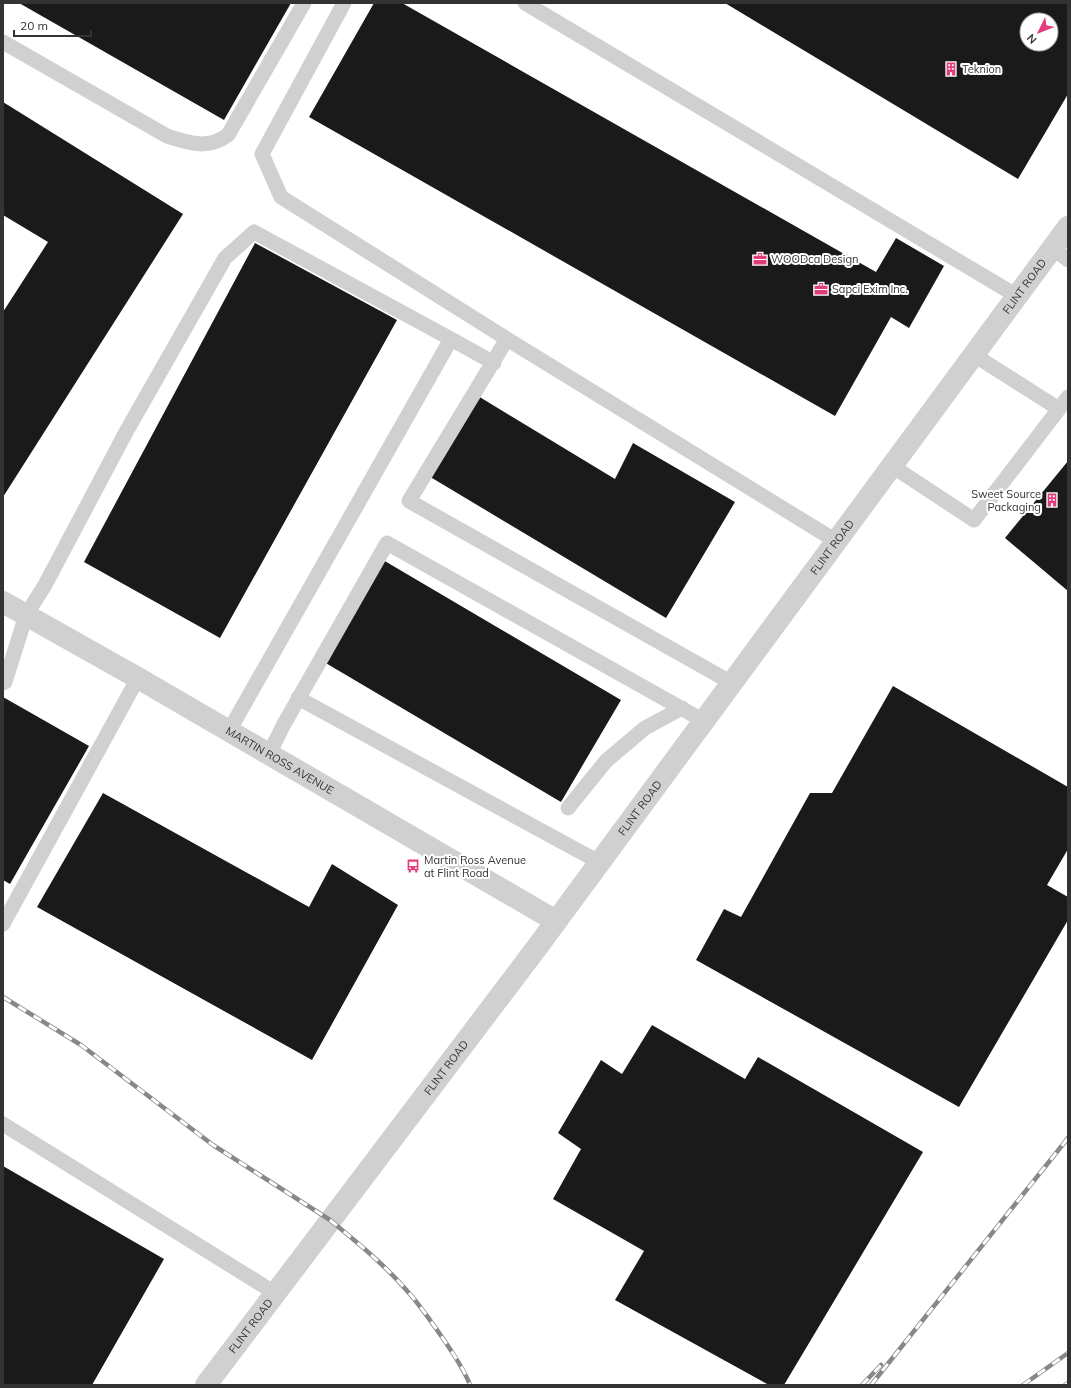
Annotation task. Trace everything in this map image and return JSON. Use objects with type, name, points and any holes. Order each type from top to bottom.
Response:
[{"type":"street","name":"FLINT ROAD","points":[[206,1385],[556,921],[1017,296],[1060,254],[1068,228]]},
{"type":"street","name":"MARTIN ROSS AVENUE","points":[[3,602],[138,678],[556,921]]},
{"type":"lane","points":[[3,42],[167,136],[188,142],[207,144],[220,140],[228,135],[304,3]]},
{"type":"lane","points":[[344,3],[262,154],[281,197],[507,339],[836,541]]},
{"type":"lane","points":[[525,3],[1017,296]]},
{"type":"lane","points":[[3,683],[5,682],[26,615],[45,585],[126,432],[225,258],[254,232],[494,363]]},
{"type":"lane","points":[[229,731],[451,339]]},
{"type":"lane","points":[[507,339],[494,363],[409,501],[732,683]]},
{"type":"lane","points":[[892,466],[974,520],[1064,403],[974,355]]},
{"type":"lane","points":[[269,754],[298,698],[387,543],[704,721]]},
{"type":"lane","points":[[3,924],[138,678]]},
{"type":"lane","points":[[298,698],[599,862]]},
{"type":"lane","points":[[568,808],[606,761],[645,728],[682,708]]},
{"type":"lane","points":[[3,1124],[275,1293]]},
{"type":"building","points":[[19,3],[291,3],[224,120]]},
{"type":"building","points":[[374,3],[402,3],[876,272],[896,238],[944,266],[909,328],[891,317],[835,416],[309,117]]},
{"type":"building","name":"Teknion","points":[[725,3],[1068,3],[1068,94],[1018,179]]},
{"type":"building","points":[[3,102],[183,214],[3,497],[3,312],[48,242],[3,215]]},
{"type":"building","points":[[255,243],[397,320],[220,638],[84,562]]},
{"type":"building","points":[[478,396],[615,479],[633,443],[735,502],[666,618],[427,475]]},
{"type":"building","name":"Sweet Source Packaging","points":[[1068,461],[1068,591],[1005,538]]},
{"type":"building","points":[[383,560],[621,700],[561,802],[324,662]]},
{"type":"building","points":[[893,686],[1068,787],[1068,849],[1047,885],[1068,897],[1068,920],[959,1107],[696,960],[724,909],[741,917],[810,793],[832,793]]},
{"type":"building","points":[[3,697],[89,746],[10,884],[3,880]]},
{"type":"building","points":[[103,793],[309,907],[332,864],[398,905],[312,1060],[37,907]]},
{"type":"building","points":[[652,1025],[745,1079],[758,1057],[923,1152],[784,1385],[769,1385],[615,1300],[644,1251],[553,1199],[581,1149],[558,1133],[601,1060],[622,1074]]},
{"type":"building","points":[[3,1166],[164,1259],[92,1385],[3,1385]]},
{"type":"railway","points":[[3,997],[81,1045],[213,1145],[330,1220],[381,1264],[414,1299],[432,1322],[455,1357],[465,1373],[470,1385]]},
{"type":"railway","points":[[871,1385],[1068,1138]]},
{"type":"railway","points":[[1023,1385],[1068,1353]]},
{"type":"railway","points":[[862,1385],[881,1365]]},
{"type":"place","name":"Teknion","points":[[951,69]]},
{"type":"place","name":"WOODca Design","points":[[760,259]]},
{"type":"place","name":"Sapci Exim Inc.","points":[[821,289]]},
{"type":"place","name":"Sweet Source Packaging","points":[[1052,500]]},
{"type":"place","name":"Martin Ross Avenue at Flint Road","points":[[413,866]]}]
